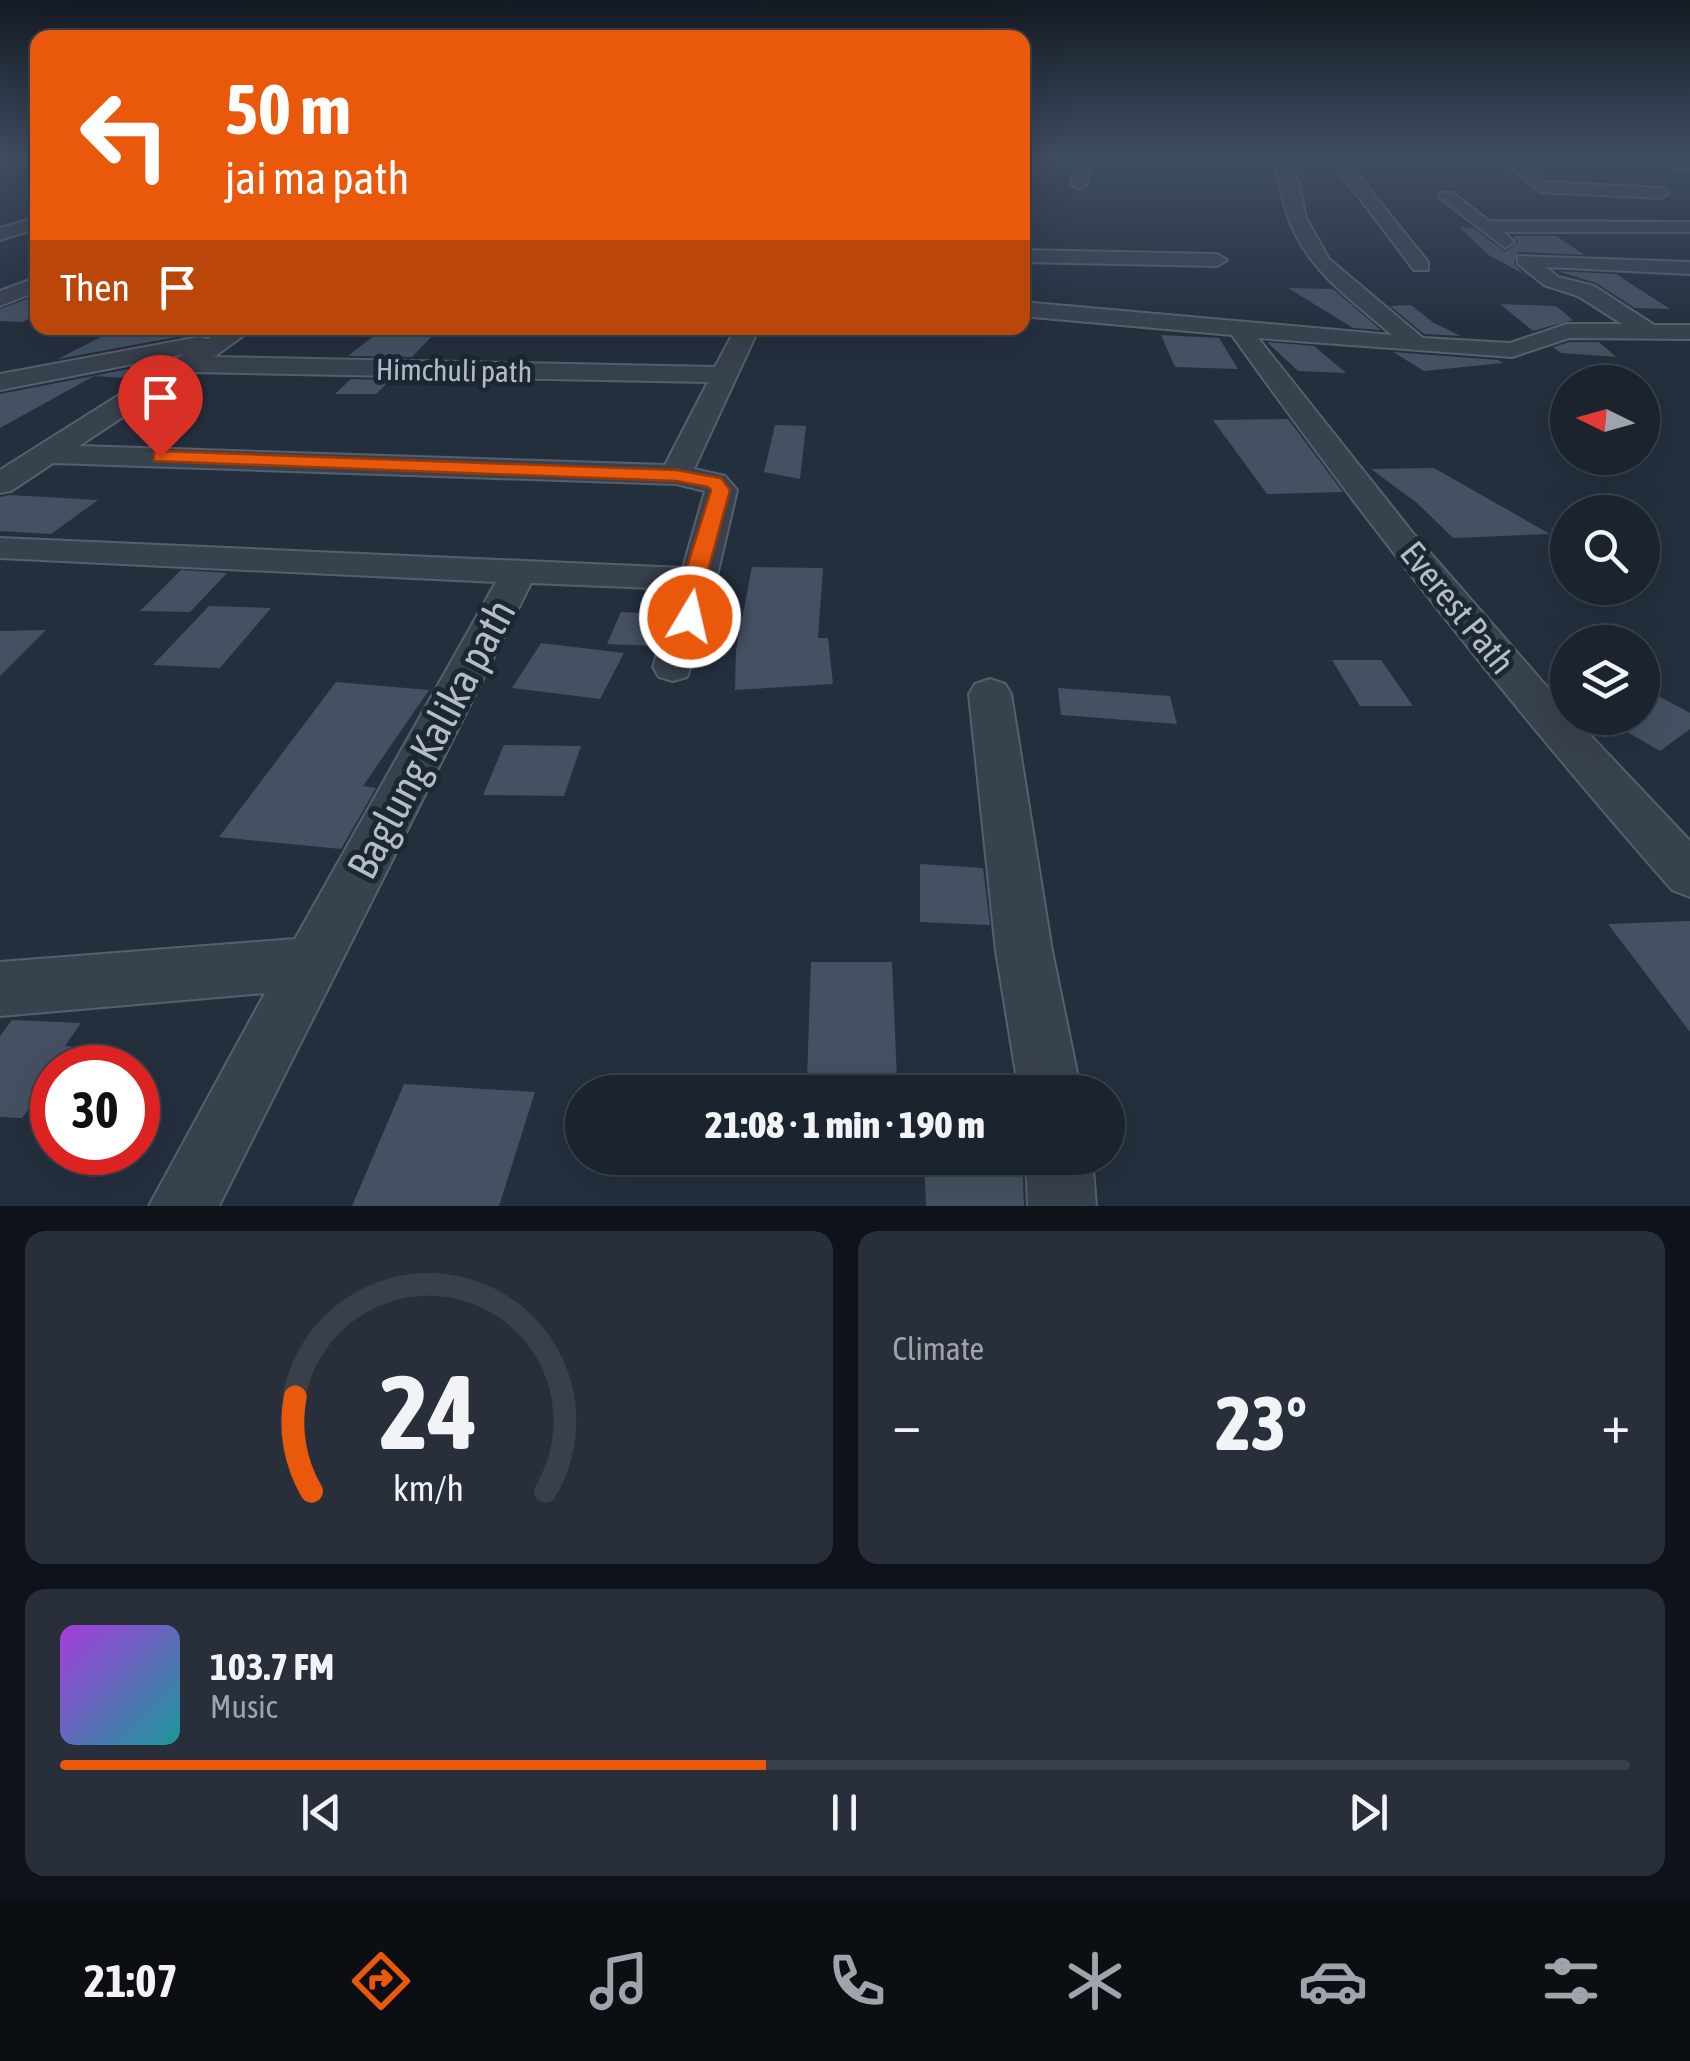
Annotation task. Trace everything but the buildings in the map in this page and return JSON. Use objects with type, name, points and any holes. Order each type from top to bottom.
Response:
[{"type":"street","points":[[1296,215],[1321,262],[1417,345]]},
{"type":"street","points":[[1381,215],[1421,266]]},
{"type":"street","points":[[1467,215],[1487,226],[1690,227]]},
{"type":"street","points":[[1539,215],[1553,226]]},
{"type":"street","points":[[1604,215],[1621,228]]},
{"type":"street","points":[[2,236],[30,225]]},
{"type":"street","points":[[1487,226],[1551,281],[1586,291],[1647,330]]},
{"type":"street","points":[[1590,227],[1639,264]]},
{"type":"street","points":[[2,236],[30,247]]},
{"type":"street","points":[[1030,256],[1217,260]]},
{"type":"street","points":[[1525,260],[1690,268]]},
{"type":"street","points":[[0,300],[30,286]]},
{"type":"street","points":[[1030,310],[1512,350],[1568,331],[1683,332]]},
{"type":"street","name":"Everest Path","points":[[1239,329],[1322,440],[1488,644],[1608,787],[1690,874]]},
{"type":"street","points":[[0,382],[50,376],[222,335]]},
{"type":"street","points":[[0,484],[181,364],[232,335]]},
{"type":"street","points":[[676,475],[744,335]]},
{"type":"street","name":"Himchuli path","points":[[181,364],[728,375]]},
{"type":"street","points":[[48,454],[676,475],[714,482],[720,490],[696,578],[690,617],[673,667]]},
{"type":"street","name":"Baglung Kalika path","points":[[0,548],[519,572],[183,1206]]},
{"type":"street","points":[[519,572],[696,578]]},
{"type":"street","points":[[990,694],[1024,951],[1047,1075]]},
{"type":"street","points":[[0,989],[312,963]]},
{"type":"street","points":[[1060,1175],[1062,1206]]},
{"type":"route","points":[[160,457],[676,475],[714,482],[720,490],[698,567],[690,617]]}]
